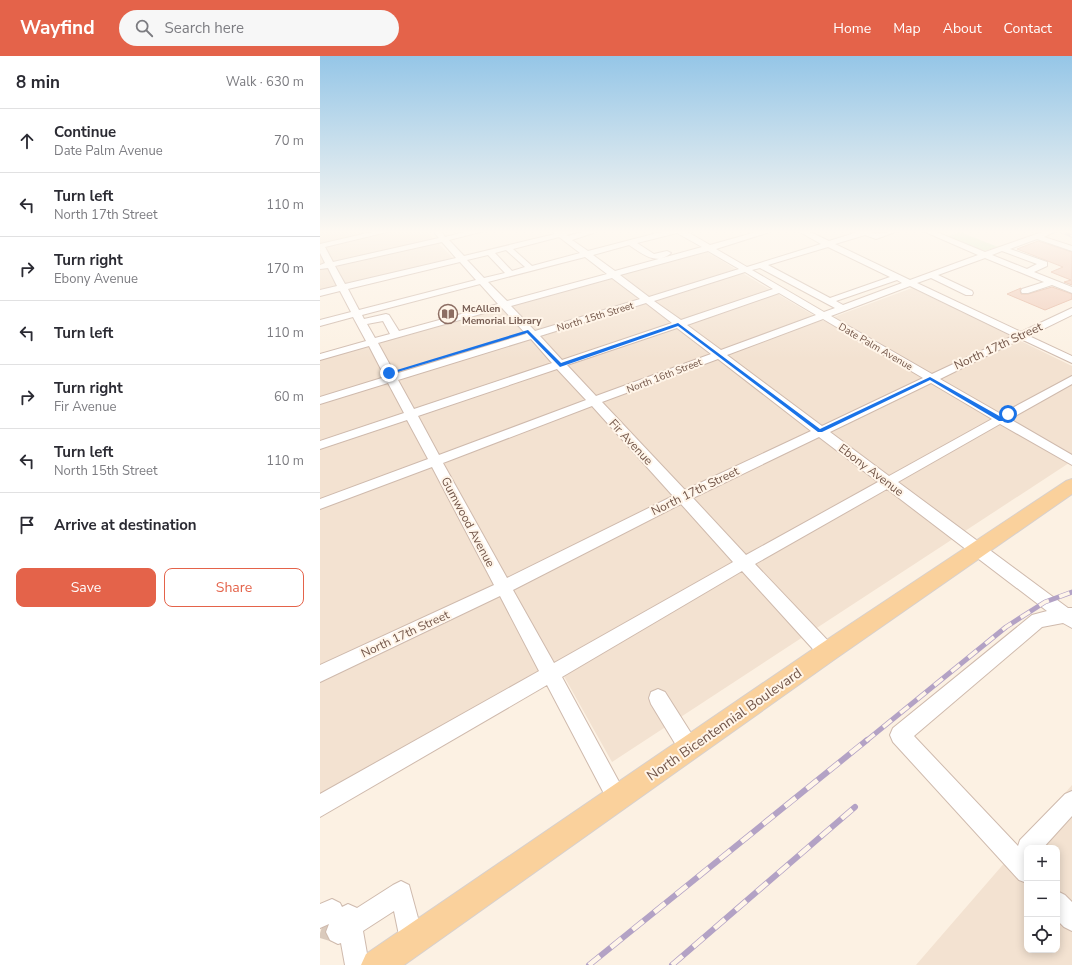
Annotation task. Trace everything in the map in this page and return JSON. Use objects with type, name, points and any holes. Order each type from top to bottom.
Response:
[{"type":"main road","name":"North Bicentennial Boulevard","points":[[376,965],[827,652],[978,551],[1072,485]]},
{"type":"street","name":"Gumwood Avenue","points":[[331,273],[342,287],[391,376],[435,461],[617,798]]},
{"type":"street","points":[[320,292],[400,273]]},
{"type":"street","points":[[423,273],[426,277]]},
{"type":"street","name":"Fir Avenue","points":[[475,273],[827,652]]},
{"type":"street","name":"Ebony Avenue","points":[[611,273],[978,551],[1070,617]]},
{"type":"street","points":[[320,357],[623,273]]},
{"type":"street","name":"North 15th Street","points":[[320,401],[391,376],[724,273]]},
{"type":"street","name":"Date Palm Avenue","points":[[751,273],[1072,461]]},
{"type":"street","points":[[777,273],[842,308]]},
{"type":"street","points":[[890,273],[1072,360]]},
{"type":"street","name":"North 16th Street","points":[[320,504],[935,273]]},
{"type":"street","points":[[1030,273],[1072,290]]},
{"type":"street","points":[[359,319],[482,281],[511,274]]},
{"type":"street","points":[[931,275],[969,293]]},
{"type":"street","points":[[829,301],[897,277]]},
{"type":"street","points":[[1025,291],[1052,282]]},
{"type":"street","points":[[1037,286],[1051,292]]},
{"type":"street","points":[[320,445],[780,290]]},
{"type":"street","name":"North 17th Street","points":[[320,674],[504,588],[683,497],[1072,311]]},
{"type":"street","points":[[320,323],[386,317],[396,335]]},
{"type":"street","name":"North 15th Street","points":[[320,393],[391,376]]},
{"type":"street","points":[[320,806],[744,563],[1072,379]]},
{"type":"street","points":[[1024,857],[900,735],[1038,620],[1070,617]]},
{"type":"street","points":[[658,698],[689,748]]},
{"type":"street","points":[[1034,845],[1072,801]]},
{"type":"street","points":[[357,965],[333,921],[401,892],[412,940]]},
{"type":"street","points":[[1060,906],[1072,919]]},
{"type":"shaded area","points":[[320,273],[394,273],[320,291]]},
{"type":"shaded area","points":[[617,273],[743,273],[823,321],[912,288],[1072,366],[1072,461],[612,762],[556,662],[320,796],[320,359]]},
{"type":"shaded area","points":[[1072,785],[1072,965],[916,965]]},
{"type":"building","points":[[1055,273],[1072,273],[1072,285],[1064,282],[1071,280]]},
{"type":"building","points":[[1052,287],[1072,294],[1072,299],[1045,310],[1007,294],[1021,288],[1021,294],[1028,294]]},
{"type":"tunnel","points":[[322,927],[338,932]]},
{"type":"railway","points":[[866,741],[1006,627],[1045,602],[1072,592]]},
{"type":"railway","points":[[589,965],[867,740]]},
{"type":"railway","points":[[672,965],[855,807]]},
{"type":"place","name":"McAllen Memorial Library","points":[[448,314]]},
{"type":"route","points":[[389,373],[528,331],[560,365],[678,324],[820,431],[930,378],[1001,420],[1008,414]]}]
